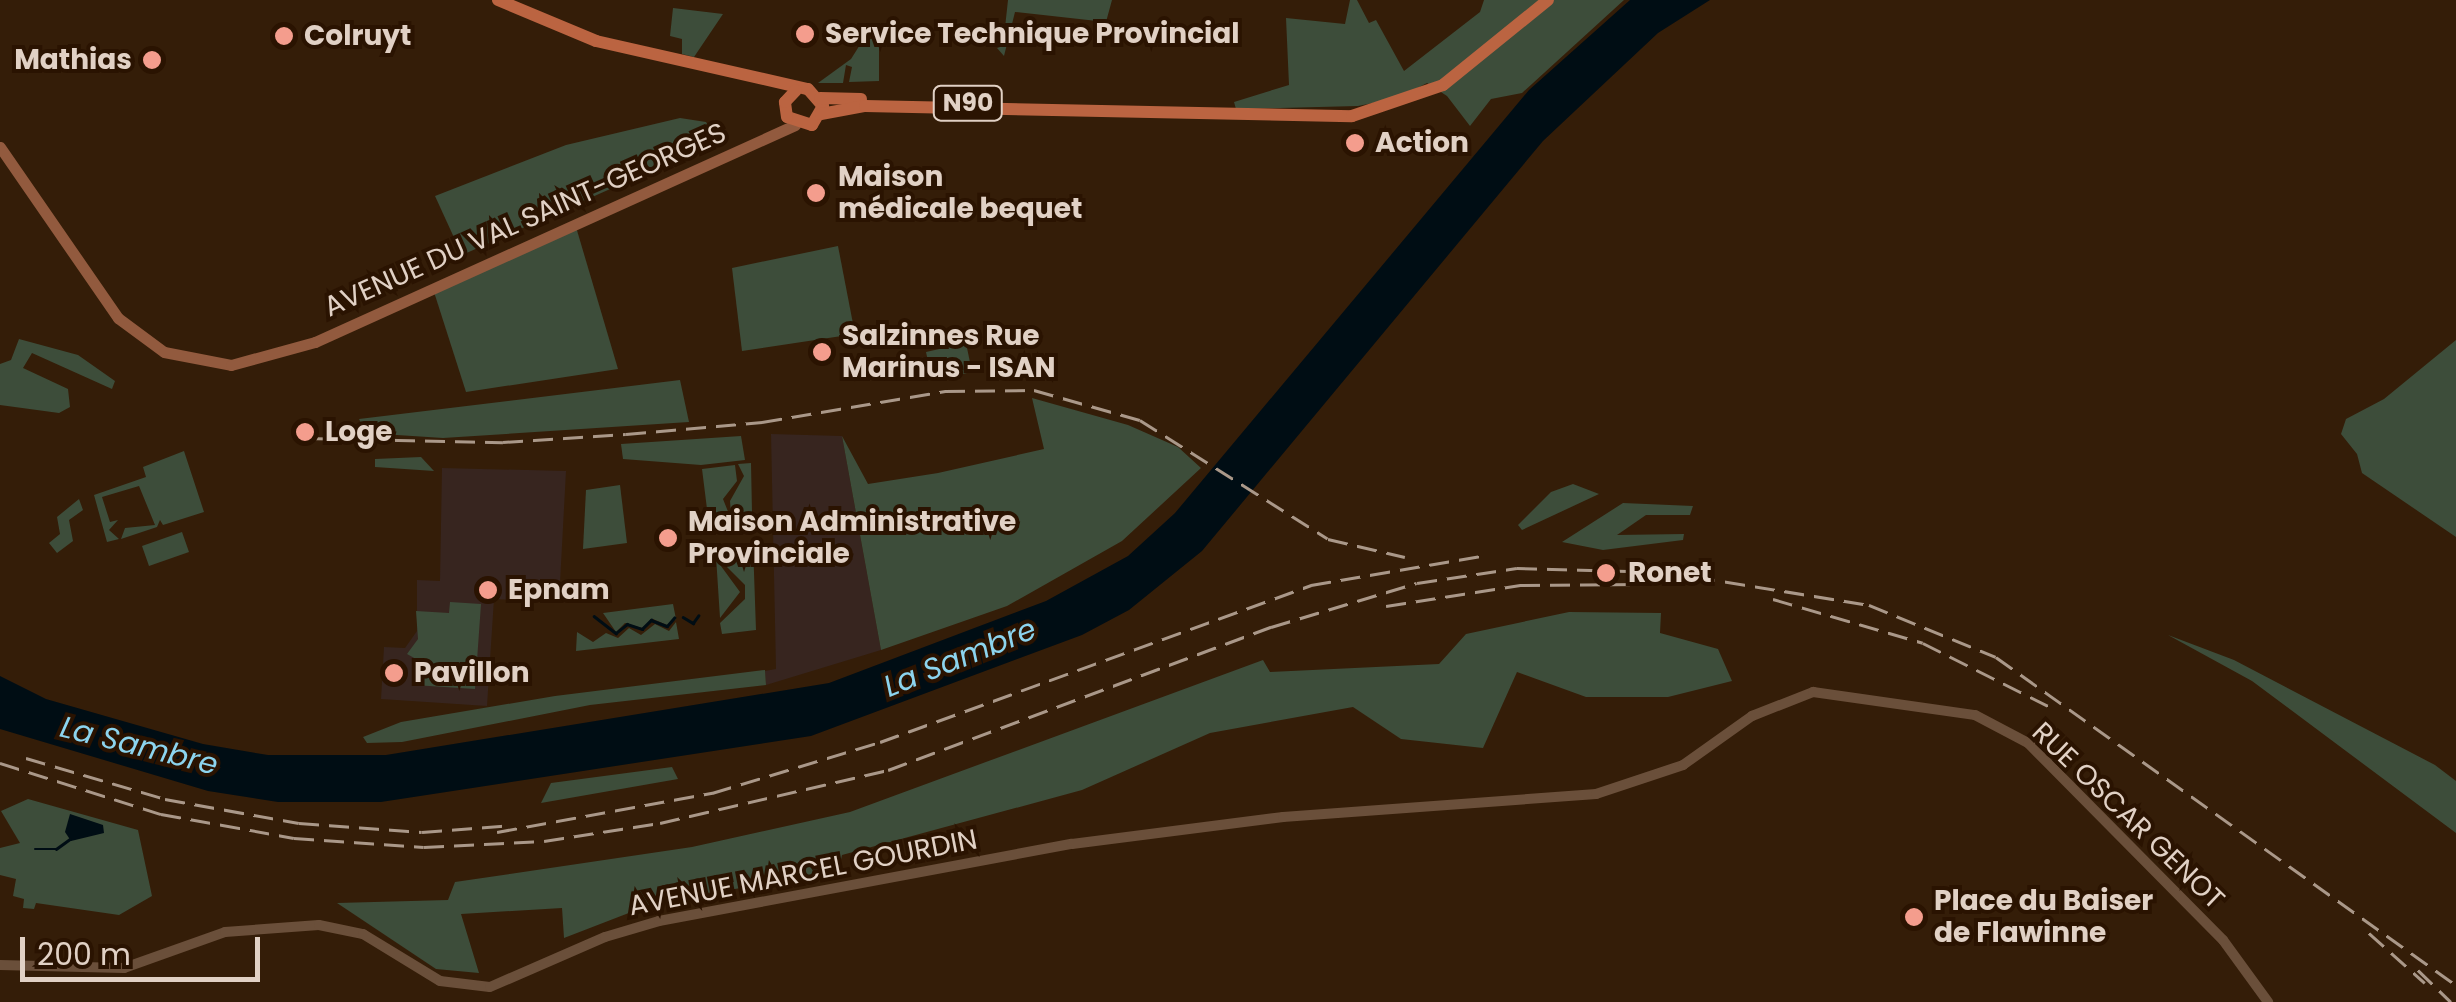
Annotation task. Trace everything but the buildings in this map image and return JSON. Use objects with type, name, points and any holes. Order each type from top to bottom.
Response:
[{"type":"main road","name":"N90","points":[[498,0],[596,41],[820,98],[1252,116]]},
{"type":"main road","name":"N90","points":[[753,80],[785,107],[795,125],[812,124],[822,114],[865,106],[1336,118],[1417,98],[1482,59],[1548,0]]},
{"type":"main road","points":[[785,107],[796,90]]},
{"type":"main road","points":[[820,98],[822,114]]},
{"type":"main road","name":"AVENUE DU VAL SAINT-GEORGES","points":[[768,136],[785,107]]},
{"type":"main road","name":"AVENUE DU VAL SAINT-GEORGES","points":[[0,147],[118,318],[148,342],[211,365],[250,363],[302,348],[795,125]]},
{"type":"street","name":"RUE OSCAR GENOT","points":[[1283,816],[1596,794],[1683,765],[1752,716],[1813,692],[1896,699],[1976,715],[2028,743],[2223,940],[2268,1002]]},
{"type":"street","name":"AVENUE MARCEL GOURDIN","points":[[0,965],[124,968],[225,932],[319,925],[363,934],[440,982],[490,987],[659,920],[1072,844],[1283,816]]},
{"type":"shaded area","points":[[771,434],[842,436],[881,650],[766,685],[765,671],[776,669]]},
{"type":"shaded area","name":"Epnam","points":[[442,468],[566,471],[559,602],[494,599],[487,706],[381,699],[384,647],[405,648],[417,631],[417,580],[440,581]]},
{"type":"green space","points":[[1008,0],[1112,0],[1106,22],[1015,12],[1004,56],[997,48],[1003,46]]},
{"type":"green space","points":[[1350,0],[1357,0],[1369,23],[1376,20],[1404,71],[1480,12],[1484,0],[1624,0],[1522,93],[1491,99],[1470,126],[1447,96],[1427,83],[1398,98],[1358,106],[1236,109],[1234,102],[1289,85],[1286,18],[1345,24]]},
{"type":"green space","points":[[673,8],[723,14],[694,57],[682,54],[682,39],[670,36]]},
{"type":"green space","points":[[879,38],[879,81],[849,82],[852,67],[846,65],[843,83],[818,83],[851,59],[863,40]]},
{"type":"green space","points":[[680,118],[706,122],[718,141],[462,255],[435,196],[566,145]]},
{"type":"green space","points":[[576,227],[618,369],[466,392],[434,292]]},
{"type":"green space","points":[[838,246],[855,334],[742,351],[732,268]]},
{"type":"green space","points":[[19,339],[78,355],[115,381],[112,389],[32,353],[23,368],[68,389],[70,407],[59,413],[0,405],[0,364],[11,360]]},
{"type":"green space","points":[[2456,340],[2456,537],[2362,473],[2357,454],[2341,434],[2346,419],[2384,399]]},
{"type":"green space","points":[[966,343],[972,372],[932,380],[926,352]]},
{"type":"green space","points":[[680,380],[689,422],[443,438],[366,433],[359,419]]},
{"type":"green space","points":[[1032,398],[1128,425],[1178,447],[1201,468],[1122,541],[1007,606],[881,650],[842,436],[868,484],[938,473],[1044,449]]},
{"type":"green space","points":[[741,436],[745,460],[701,465],[623,459],[621,444]]},
{"type":"green space","points":[[184,451],[204,512],[163,525],[160,520],[157,527],[121,539],[125,528],[155,525],[139,486],[102,497],[110,522],[118,520],[109,530],[119,539],[107,542],[94,495],[146,477],[143,467]]},
{"type":"green space","points":[[421,457],[434,471],[375,467],[375,459]]},
{"type":"green space","points":[[751,463],[752,512],[731,514],[730,501],[744,476],[738,464]]},
{"type":"green space","points":[[735,465],[737,481],[723,499],[729,514],[712,516],[709,525],[702,469]]},
{"type":"green space","points":[[1573,484],[1599,494],[1522,530],[1518,525],[1551,492]]},
{"type":"green space","points":[[620,485],[627,543],[583,549],[586,490]]},
{"type":"green space","points":[[79,499],[83,510],[69,520],[73,541],[57,553],[49,543],[60,534],[57,517]]},
{"type":"green space","points":[[1623,503],[1693,506],[1690,515],[1646,515],[1617,535],[1684,534],[1683,540],[1603,550],[1562,542]]},
{"type":"green space","points":[[182,532],[189,552],[149,566],[142,546]]},
{"type":"green space","points":[[715,541],[716,549],[733,547],[732,557],[718,562],[740,592],[720,618]]},
{"type":"green space","points":[[753,544],[756,630],[722,634],[720,623],[745,599],[745,585],[723,563],[737,560],[735,546]]},
{"type":"green space","points":[[450,602],[481,604],[475,689],[414,685],[416,659],[407,654],[418,639],[416,611],[449,613]]},
{"type":"green space","points":[[673,604],[676,619],[667,625],[653,619],[642,628],[625,623],[616,632],[603,613]]},
{"type":"green space","points":[[1569,612],[1661,613],[1660,633],[1718,649],[1732,681],[1668,697],[1586,697],[1517,672],[1483,748],[1401,739],[1353,707],[1210,733],[1082,790],[842,855],[838,874],[665,899],[564,938],[562,908],[461,914],[479,973],[436,969],[337,903],[448,900],[455,882],[692,847],[850,812],[1263,660],[1270,672],[1439,664],[1466,634]]},
{"type":"green space","points":[[676,622],[679,639],[576,651],[577,632],[593,642],[606,633],[618,638],[629,628],[641,635],[655,624],[669,631]]},
{"type":"green space","points":[[2168,635],[2234,660],[2435,765],[2456,781],[2456,833],[2252,681]]},
{"type":"green space","points":[[765,670],[766,685],[590,705],[402,742],[367,743],[363,737],[401,722],[555,696]]},
{"type":"green space","points":[[672,767],[678,779],[541,803],[551,783]]},
{"type":"green space","points":[[28,799],[138,830],[152,896],[119,915],[36,903],[34,909],[23,908],[24,899],[13,896],[16,879],[0,875],[0,848],[20,843],[1,811]]},
{"type":"water","name":"La Sambre","points":[[1630,0],[1710,0],[1658,33],[1543,141],[1202,551],[1129,610],[1082,635],[811,736],[381,802],[278,802],[208,791],[0,729],[0,676],[46,699],[203,744],[268,755],[386,755],[829,683],[1046,601],[1128,556],[1175,513],[1529,90]]},
{"type":"water","points":[[70,814],[103,825],[104,833],[71,841],[65,832]]},
{"type":"waterway","points":[[594,616],[616,633],[627,624],[642,629],[651,620],[667,626],[674,618]]},
{"type":"waterway","points":[[683,617],[693,623],[698,616]]},
{"type":"waterway","points":[[35,849],[56,849],[70,839]]},
{"type":"railway","points":[[305,438],[503,442],[626,434],[762,422],[945,391],[1034,390],[1140,420],[1328,539],[1405,557]]},
{"type":"railway","points":[[497,832],[712,793],[880,742],[1311,585],[1480,556]]},
{"type":"railway","points":[[0,763],[161,814],[294,838],[424,847],[544,841],[660,823],[888,770],[1271,627],[1417,583],[1517,568],[1666,572],[1869,605],[1996,657],[2456,985]]},
{"type":"railway","points":[[1386,606],[1520,585],[1644,584]]},
{"type":"railway","points":[[1773,599],[1923,643],[2056,710]]},
{"type":"railway","points":[[26,758],[165,799],[299,823],[422,832],[512,825]]},
{"type":"railway","points":[[2369,933],[2425,983]]},
{"type":"railway","points":[[2418,970],[2451,1002]]},
{"type":"place","name":"Service Technique Provincial","points":[[805,34]]},
{"type":"place","name":"Colruyt","points":[[284,36]]},
{"type":"place","name":"Mathias","points":[[152,60]]},
{"type":"place","name":"Action","points":[[1355,143]]},
{"type":"place","name":"Maison médicale bequet","points":[[816,193]]},
{"type":"place","name":"Salzinnes Rue Marinus - ISAN","points":[[822,352]]},
{"type":"place","name":"Loge","points":[[305,432]]},
{"type":"place","name":"Maison Administrative Provinciale","points":[[668,538]]},
{"type":"place","name":"Ronet","points":[[1606,573]]},
{"type":"place","name":"Epnam","points":[[488,590]]},
{"type":"place","name":"Pavillon","points":[[394,673]]},
{"type":"place","name":"Place du Baiser de Flawinne","points":[[1914,917]]}]
